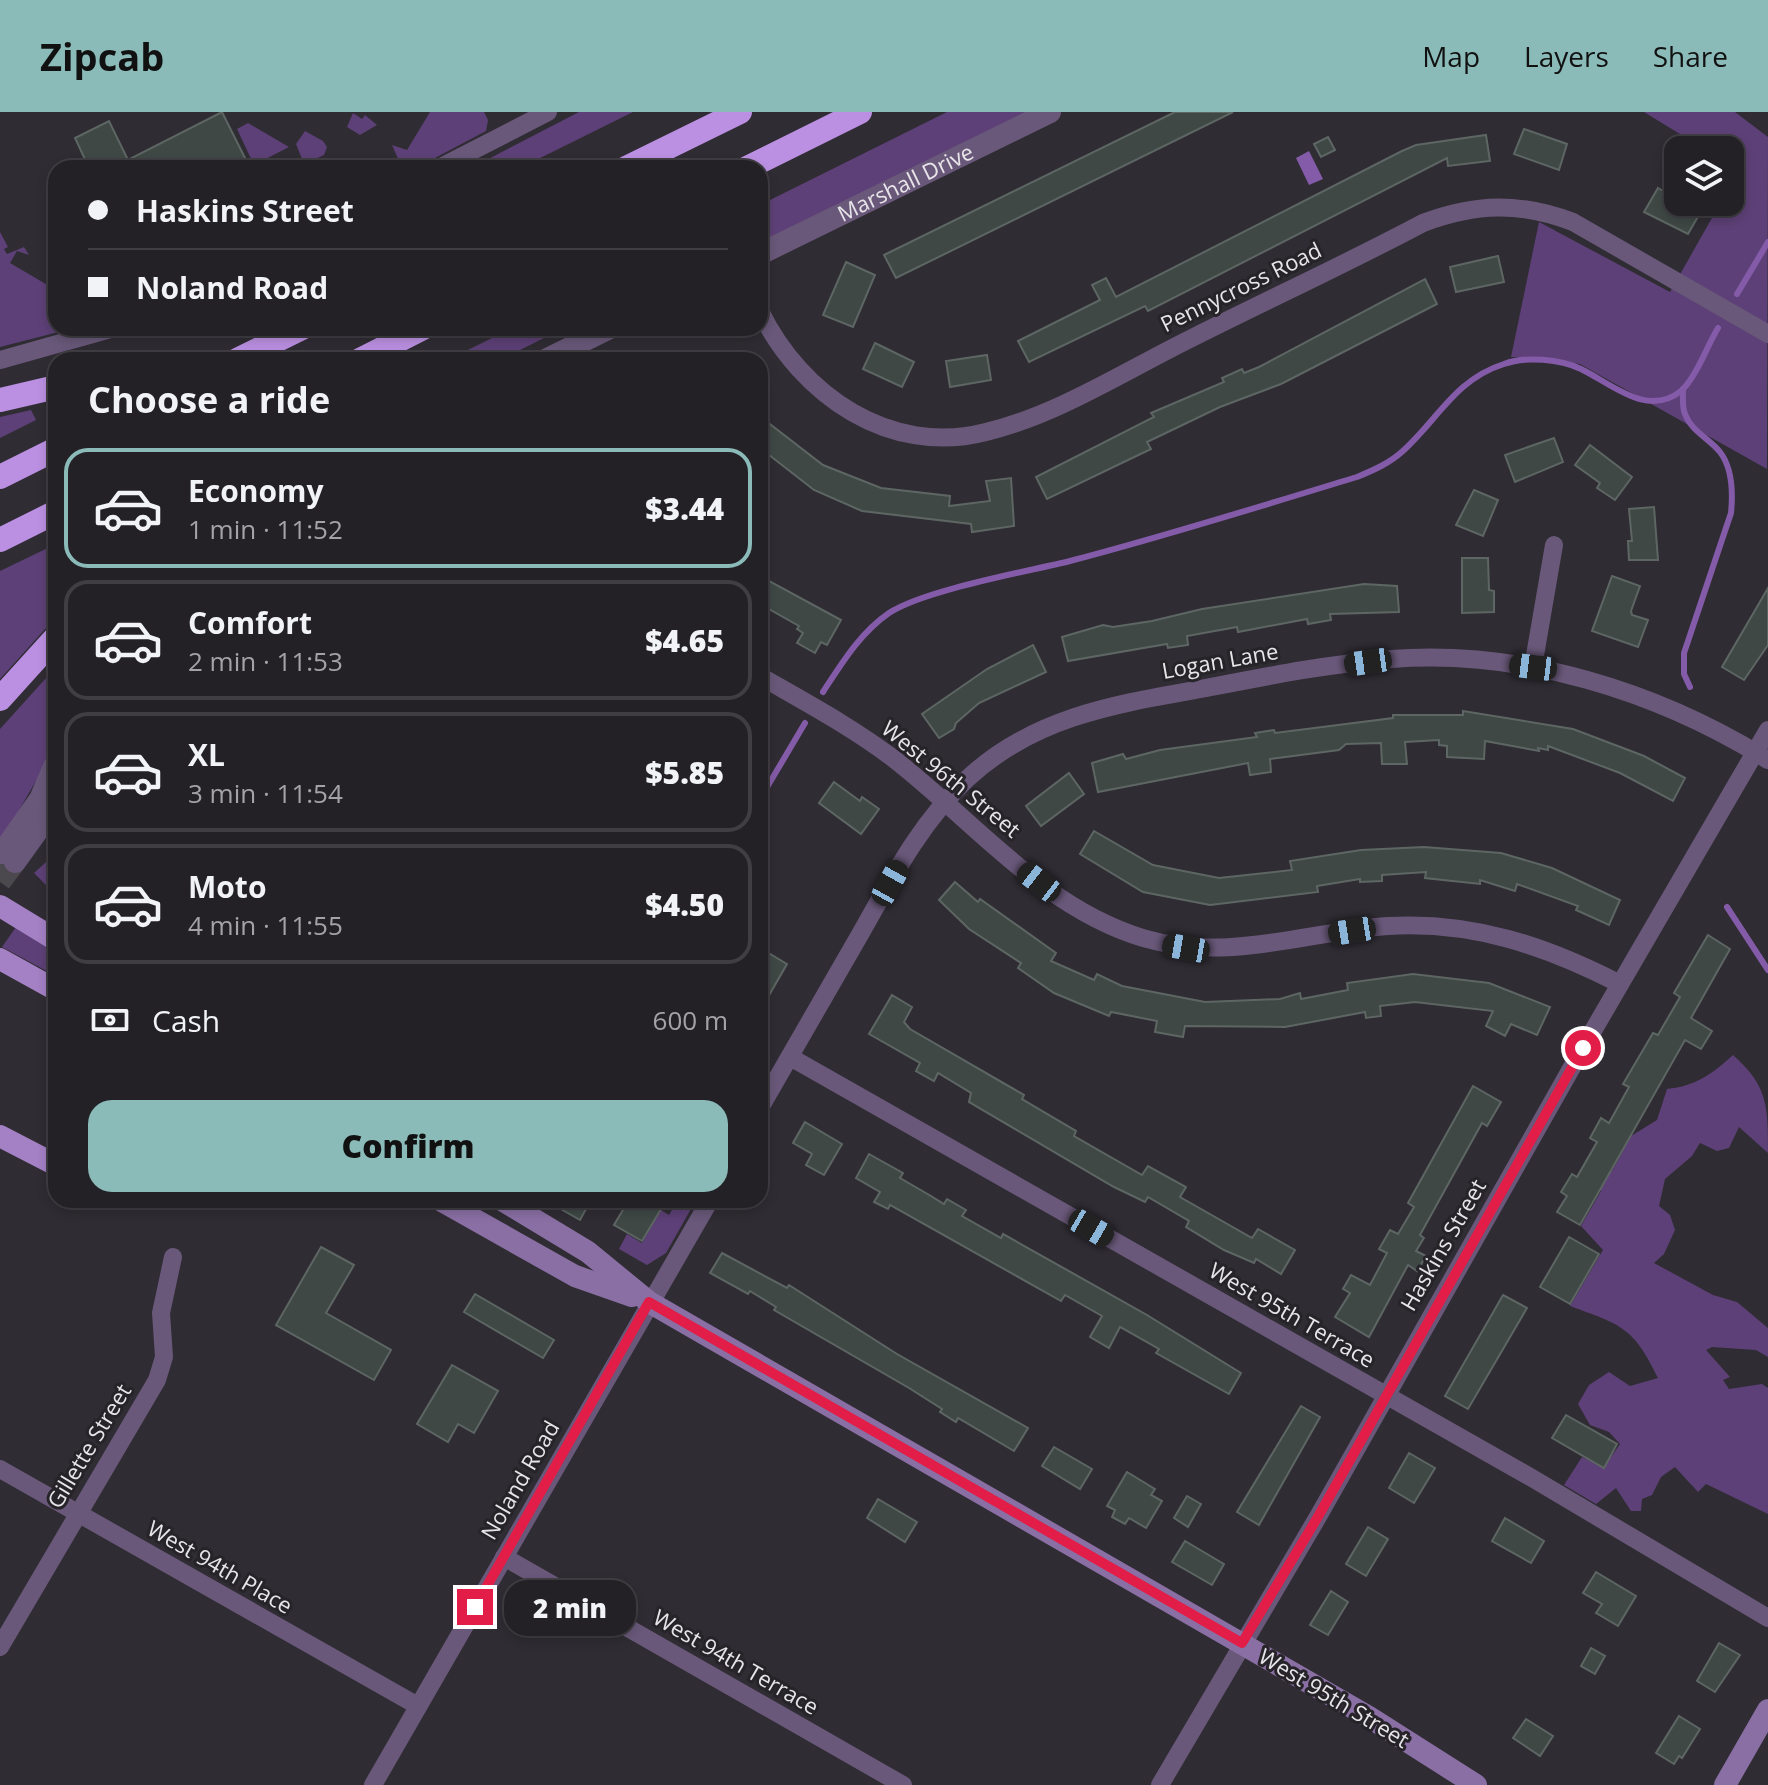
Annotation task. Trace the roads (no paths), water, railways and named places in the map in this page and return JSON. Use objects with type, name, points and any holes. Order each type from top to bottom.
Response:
[{"type":"highway","points":[[642,160],[740,112]]},
{"type":"highway","points":[[763,160],[860,112]]},
{"type":"highway","points":[[253,352],[286,336]]},
{"type":"highway","points":[[376,352],[410,336]]},
{"type":"highway","points":[[395,352],[416,336]]},
{"type":"highway","points":[[0,400],[48,389]]},
{"type":"highway","points":[[0,477],[48,453]]},
{"type":"highway","points":[[0,540],[48,516]]},
{"type":"highway","points":[[0,699],[48,646]]},
{"type":"main road","points":[[0,906],[48,935]]},
{"type":"main road","points":[[0,959],[48,986]]},
{"type":"main road","points":[[0,1136],[48,1161]]},
{"type":"main road","name":"West 95th Street","points":[[454,1208],[575,1276],[649,1302]]},
{"type":"main road","name":"West 95th Street","points":[[515,1208],[588,1252],[649,1302],[1242,1643],[1476,1785]]},
{"type":"main road","points":[[1725,1785],[1768,1710]]},
{"type":"street","points":[[455,160],[548,112]]},
{"type":"street","name":"Marshall Drive","points":[[768,250],[1050,112]]},
{"type":"street","name":"Pennycross Road","points":[[768,324],[791,363],[839,406],[871,422],[897,430],[933,437],[970,435],[1041,413],[1423,223],[1457,210],[1510,205],[1543,210],[1573,222],[1768,334]]},
{"type":"street","points":[[0,360],[86,336]]},
{"type":"street","points":[[561,352],[594,336]]},
{"type":"street","points":[[1533,667],[1554,545]]},
{"type":"street","name":"Logan Lane","points":[[945,802],[994,757],[1031,733],[1080,713],[1313,668],[1389,659],[1472,660],[1533,667],[1602,684],[1651,701],[1762,756]]},
{"type":"street","name":"West 96th Street","points":[[768,681],[863,737],[1052,892],[1096,919],[1141,938],[1188,948],[1232,949],[1388,926],[1436,926],[1487,932],[1541,947],[1620,984]]},
{"type":"street","name":"Haskins Street","points":[[1160,1785],[1319,1515],[1620,984],[1762,756],[1768,730]]},
{"type":"street","points":[[48,780],[9,858],[48,821]]},
{"type":"street","points":[[768,1094],[902,861],[923,827],[945,802]]},
{"type":"street","name":"West 95th Terrace","points":[[790,1057],[1768,1618]]},
{"type":"street","name":"Noland Road","points":[[373,1785],[705,1208]]},
{"type":"street","name":"Gillette Street","points":[[0,1647],[76,1513],[157,1380],[164,1357],[161,1313],[173,1257]]},
{"type":"street","name":"West 94th Place","points":[[0,1469],[418,1706]]},
{"type":"street","name":"West 94th Terrace","points":[[504,1557],[903,1785]]},
{"type":"waterway","points":[[1737,294],[1768,242]]},
{"type":"waterway","points":[[823,692],[869,630],[889,613],[905,605],[950,589],[1070,561],[1357,477],[1399,455],[1460,390],[1473,379],[1504,364],[1532,359],[1563,363],[1581,369],[1630,396],[1655,401],[1668,398],[1681,391],[1692,378],[1718,328]]},
{"type":"waterway","points":[[1683,389],[1685,414],[1692,426],[1716,447],[1724,459],[1732,489],[1731,513],[1684,653],[1684,674],[1690,687]]},
{"type":"waterway","points":[[768,785],[805,723]]},
{"type":"waterway","points":[[1727,907],[1768,970]]},
{"type":"tunnel","points":[[0,882],[15,862]]}]
